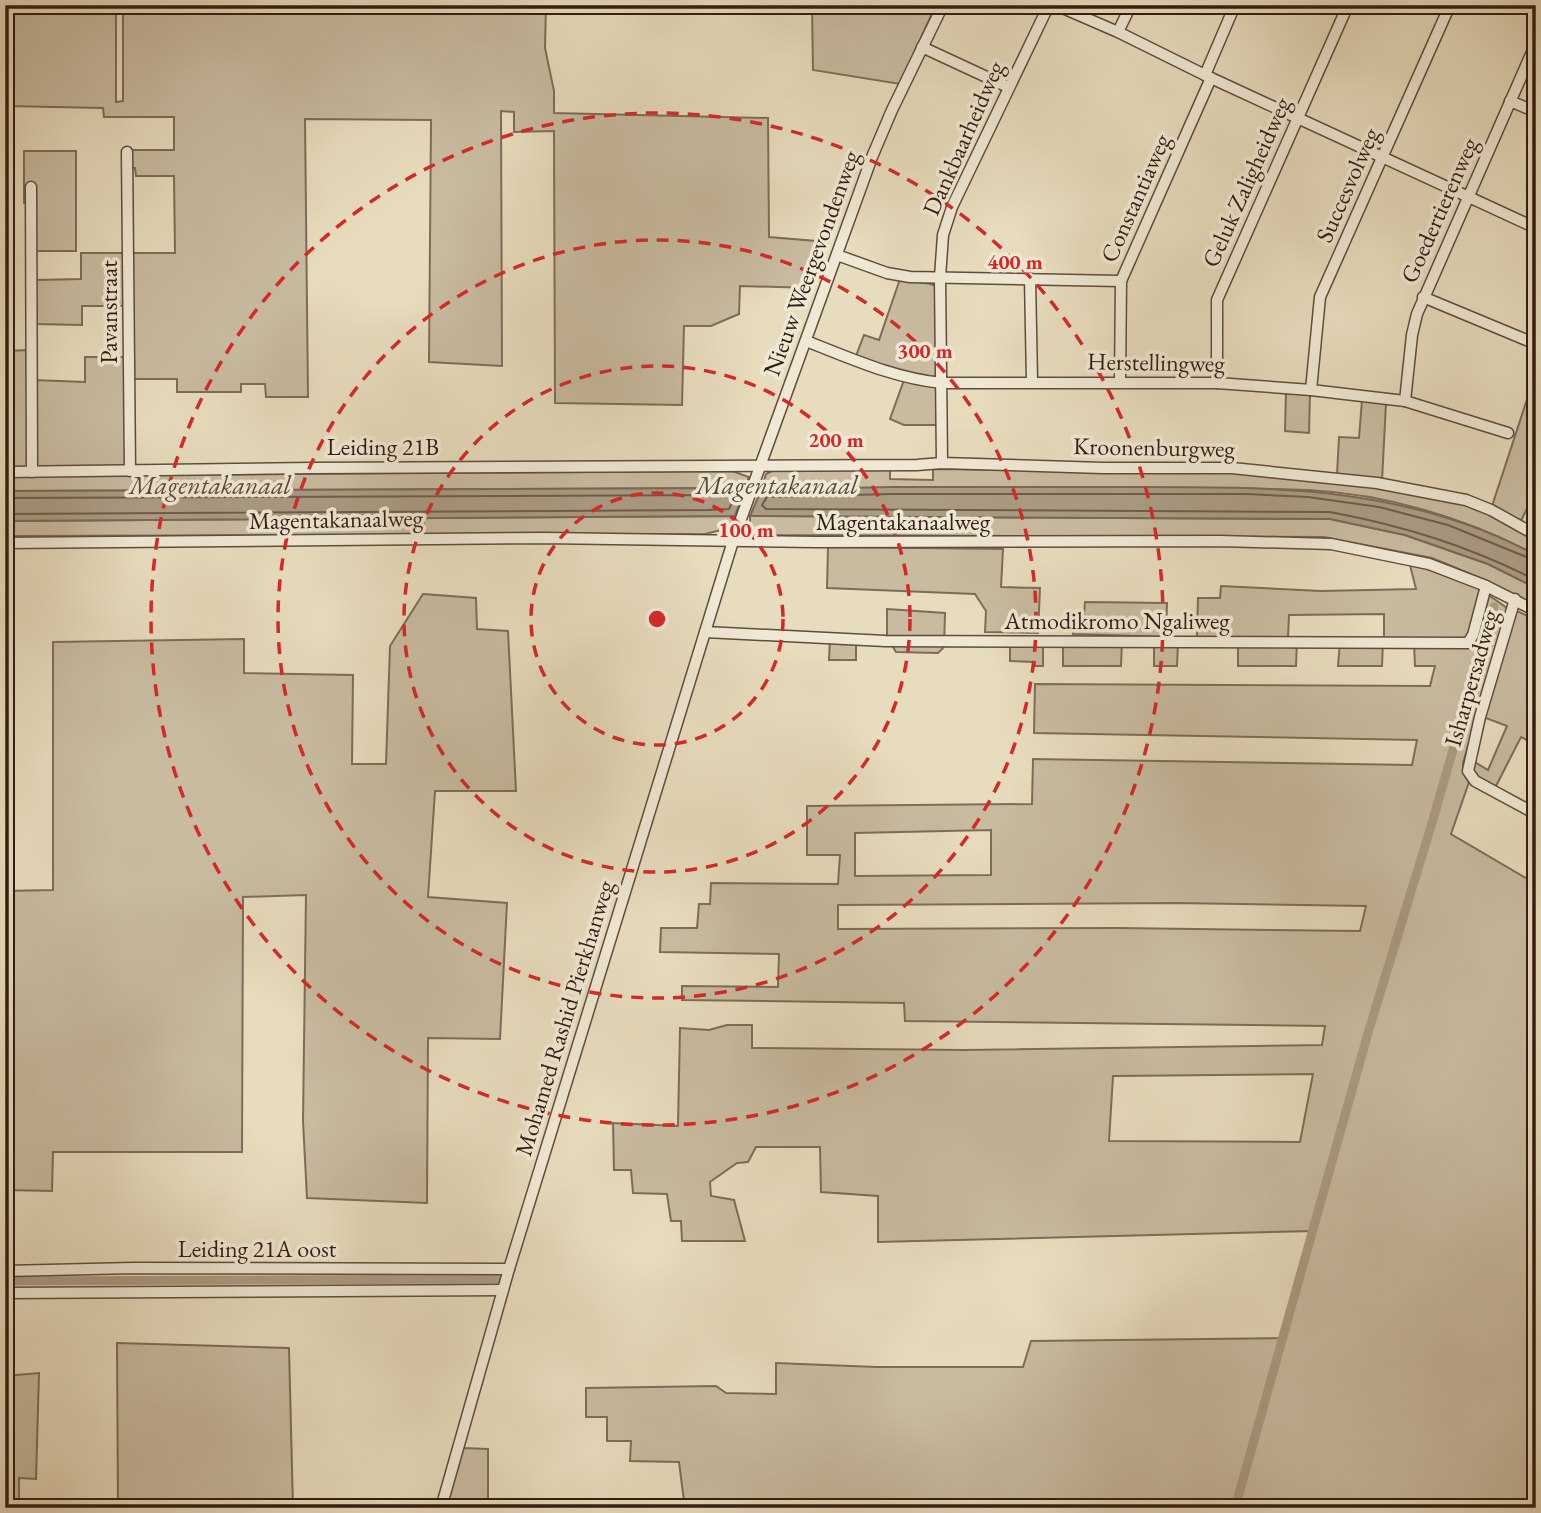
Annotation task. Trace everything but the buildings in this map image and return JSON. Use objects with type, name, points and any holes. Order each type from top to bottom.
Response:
[{"type":"street","name":"Nieuw Weergevondenweg","points":[[733,541],[872,157],[943,5]]},
{"type":"street","points":[[1118,32],[1131,5]]},
{"type":"street","name":"Constantiaweg","points":[[1120,382],[1121,281],[1208,77],[1235,5]]},
{"type":"street","name":"Geluk Zaligheidweg","points":[[1216,383],[1217,300],[1348,5]]},
{"type":"street","name":"Succesvolweg","points":[[1311,390],[1320,297],[1450,5]]},
{"type":"street","points":[[1050,6],[1058,6],[1118,32],[1208,77],[1536,228]]},
{"type":"street","name":"Dankbaarheidweg","points":[[942,463],[940,277],[946,225],[1008,88],[1050,6]]},
{"type":"street","name":"Goedertierenweg","points":[[1405,401],[1412,335],[1423,297],[1536,43]]},
{"type":"street","points":[[922,47],[1008,88]]},
{"type":"street","points":[[1510,101],[1536,113]]},
{"type":"street","name":"Pavanstraat","points":[[127,152],[130,471]]},
{"type":"street","points":[[31,187],[32,472]]},
{"type":"street","points":[[837,256],[887,273],[910,277],[1121,281]]},
{"type":"street","points":[[1030,278],[1032,382]]},
{"type":"street","points":[[1423,297],[1536,344]]},
{"type":"street","name":"Herstellingweg","points":[[806,341],[886,372],[942,383],[1216,383],[1311,390],[1405,401],[1508,433]]},
{"type":"street","name":"Kroonenburgweg","points":[[761,466],[942,463],[1091,468],[1232,468],[1377,483],[1466,500],[1491,510],[1536,535]]},
{"type":"street","name":"Leiding 21B","points":[[5,472],[326,467],[761,466]]},
{"type":"street","name":"Magentakanaalweg","points":[[5,542],[545,538],[1001,543],[1220,541],[1331,544],[1429,564],[1486,586],[1536,611]]},
{"type":"street","name":"Mohamed Rashid Pierkhanweg","points":[[440,1508],[509,1269],[733,541]]},
{"type":"street","name":"Atmodikromo Ngaliweg","points":[[705,632],[885,641],[1468,643],[1473,635],[1486,586]]},
{"type":"street","name":"Isharpersadweg","points":[[1515,599],[1480,717],[1468,771],[1475,781],[1536,814]]},
{"type":"street","name":"Leiding 21A oost","points":[[5,1270],[509,1269]]},
{"type":"street","points":[[5,1293],[503,1290]]},
{"type":"shaded area","points":[[5,5],[116,5],[116,102],[123,101],[123,5],[546,5],[545,48],[554,91],[554,113],[768,118],[769,237],[828,242],[811,288],[740,286],[739,314],[711,326],[684,326],[682,405],[555,403],[554,131],[514,132],[514,112],[501,111],[502,366],[429,362],[431,120],[305,119],[308,397],[266,397],[265,384],[241,384],[241,392],[177,392],[177,379],[131,379],[131,253],[175,253],[174,176],[136,176],[135,168],[130,168],[129,150],[174,150],[174,117],[104,117],[103,108],[5,106]]},
{"type":"shaded area","points":[[812,5],[936,5],[900,84],[813,70]]},
{"type":"shaded area","points":[[24,151],[76,151],[76,251],[35,251],[35,203],[24,203]]},
{"type":"shaded area","points":[[81,253],[126,253],[126,306],[82,306],[82,325],[35,324],[36,280],[81,279]]},
{"type":"shaded area","points":[[900,279],[937,287],[936,376],[928,378],[908,375],[856,356],[864,335],[879,340]]},
{"type":"shaded area","points":[[29,350],[27,468],[5,470],[5,351]]},
{"type":"shaded area","points":[[85,357],[127,357],[127,466],[40,467],[35,464],[34,380],[85,382]]},
{"type":"shaded area","points":[[1536,372],[1536,490],[1520,523],[1492,506]]},
{"type":"shaded area","points":[[904,380],[934,386],[937,389],[940,425],[904,425],[890,419]]},
{"type":"shaded area","points":[[1286,390],[1310,392],[1309,433],[1285,431]]},
{"type":"shaded area","points":[[1362,400],[1386,403],[1382,481],[1337,475],[1339,437],[1359,438]]},
{"type":"shaded area","points":[[933,469],[1256,473],[1383,487],[1459,502],[1484,510],[1536,539],[1536,555],[1454,519],[1396,503],[1337,492],[1230,488],[761,490],[766,474],[774,470],[890,470],[890,479],[933,480]]},
{"type":"shaded area","points":[[732,471],[749,477],[745,488],[5,491],[5,476]]},
{"type":"shaded area","points":[[735,516],[730,528],[705,534],[5,536],[5,521]]},
{"type":"shaded area","points":[[750,516],[1330,519],[1405,535],[1488,564],[1536,588],[1536,606],[1488,581],[1432,558],[1324,537],[769,535],[750,528]]},
{"type":"shaded area","points":[[828,547],[1003,549],[1001,587],[1040,588],[1038,633],[985,632],[986,611],[975,594],[827,588]]},
{"type":"shaded area","points":[[1410,565],[1480,588],[1482,592],[1467,639],[1384,638],[1384,614],[1289,615],[1288,638],[1197,637],[1198,598],[1220,598],[1221,586],[1321,591],[1416,589]]},
{"type":"shaded area","points":[[423,594],[476,598],[477,629],[508,631],[516,791],[435,791],[428,897],[507,903],[500,1039],[428,1038],[427,1203],[307,1198],[303,1121],[306,895],[243,897],[242,1152],[53,1152],[52,1191],[5,1190],[5,891],[53,890],[53,642],[244,639],[244,673],[353,675],[352,764],[386,764],[390,646]]},
{"type":"shaded area","points":[[1487,594],[1507,608],[1506,616],[1463,763],[1464,774],[1469,782],[1451,834],[1536,884],[1536,1508],[649,1508],[684,1501],[679,1462],[630,1461],[631,1441],[607,1441],[607,1417],[586,1417],[586,1388],[716,1386],[726,1393],[776,1394],[776,1363],[876,1367],[1023,1367],[1031,1341],[1283,1338],[1314,1231],[878,1242],[878,1196],[821,1192],[820,1147],[756,1147],[748,1162],[737,1163],[710,1182],[711,1196],[734,1200],[745,1241],[682,1241],[681,1221],[671,1221],[667,1194],[633,1193],[631,1170],[614,1170],[613,1123],[678,1126],[680,1028],[709,1030],[727,1025],[752,1025],[752,1048],[965,1050],[1322,1045],[1325,1026],[905,1021],[904,1003],[682,1000],[682,986],[778,987],[779,954],[660,952],[661,928],[697,928],[699,904],[710,904],[711,883],[838,884],[840,855],[807,855],[807,806],[1032,804],[1033,759],[1412,765],[1417,740],[1034,733],[1035,684],[1430,686],[1435,666],[1415,666],[1414,643],[1469,644]],"holes":[[[991,830],[991,875],[855,876],[855,833]],[[1177,903],[1366,906],[1360,931],[838,929],[838,905]],[[1313,1074],[1300,1142],[1109,1141],[1113,1076]]]},
{"type":"shaded area","points":[[1085,602],[1167,603],[1166,637],[1073,634],[1073,613],[1084,614]]},
{"type":"shaded area","points":[[887,609],[945,613],[944,647],[938,653],[896,652],[887,637]]},
{"type":"shaded area","points":[[1515,610],[1536,620],[1536,745],[1521,737],[1495,788],[1474,776],[1473,761],[1488,770],[1507,726],[1483,717]]},
{"type":"shaded area","points":[[830,638],[856,639],[856,660],[829,660]]},
{"type":"shaded area","points":[[1010,638],[1043,639],[1043,666],[1035,666],[1035,662],[1010,661]]},
{"type":"shaded area","points":[[1063,640],[1122,641],[1121,666],[1063,666]]},
{"type":"shaded area","points":[[1154,642],[1178,643],[1177,666],[1154,666]]},
{"type":"shaded area","points":[[1297,642],[1296,666],[1238,666],[1238,643]]},
{"type":"shaded area","points":[[1340,642],[1383,643],[1382,666],[1338,666]]},
{"type":"shaded area","points":[[117,1343],[289,1348],[293,1508],[118,1508]]},
{"type":"shaded area","points":[[39,1373],[36,1479],[19,1478],[19,1508],[5,1508],[5,1376]]},
{"type":"shaded area","points":[[462,1448],[488,1449],[488,1505],[646,1499],[646,1508],[446,1508]]},
{"type":"water","points":[[1189,487],[1291,490],[1341,495],[1439,515],[1488,532],[1536,555],[1536,588],[1488,564],[1405,535],[1330,519],[750,516],[761,490]]},
{"type":"water","points":[[745,488],[735,516],[5,521],[5,491]]},
{"type":"waterway","points":[[1235,1508],[1368,1033],[1494,607]]},
{"type":"waterway","points":[[5,1281],[498,1279]]},
{"type":"water label","name":"Magentakanaal","points":[[210,485]]},
{"type":"water label","name":"Magentakanaal","points":[[777,485]]}]
